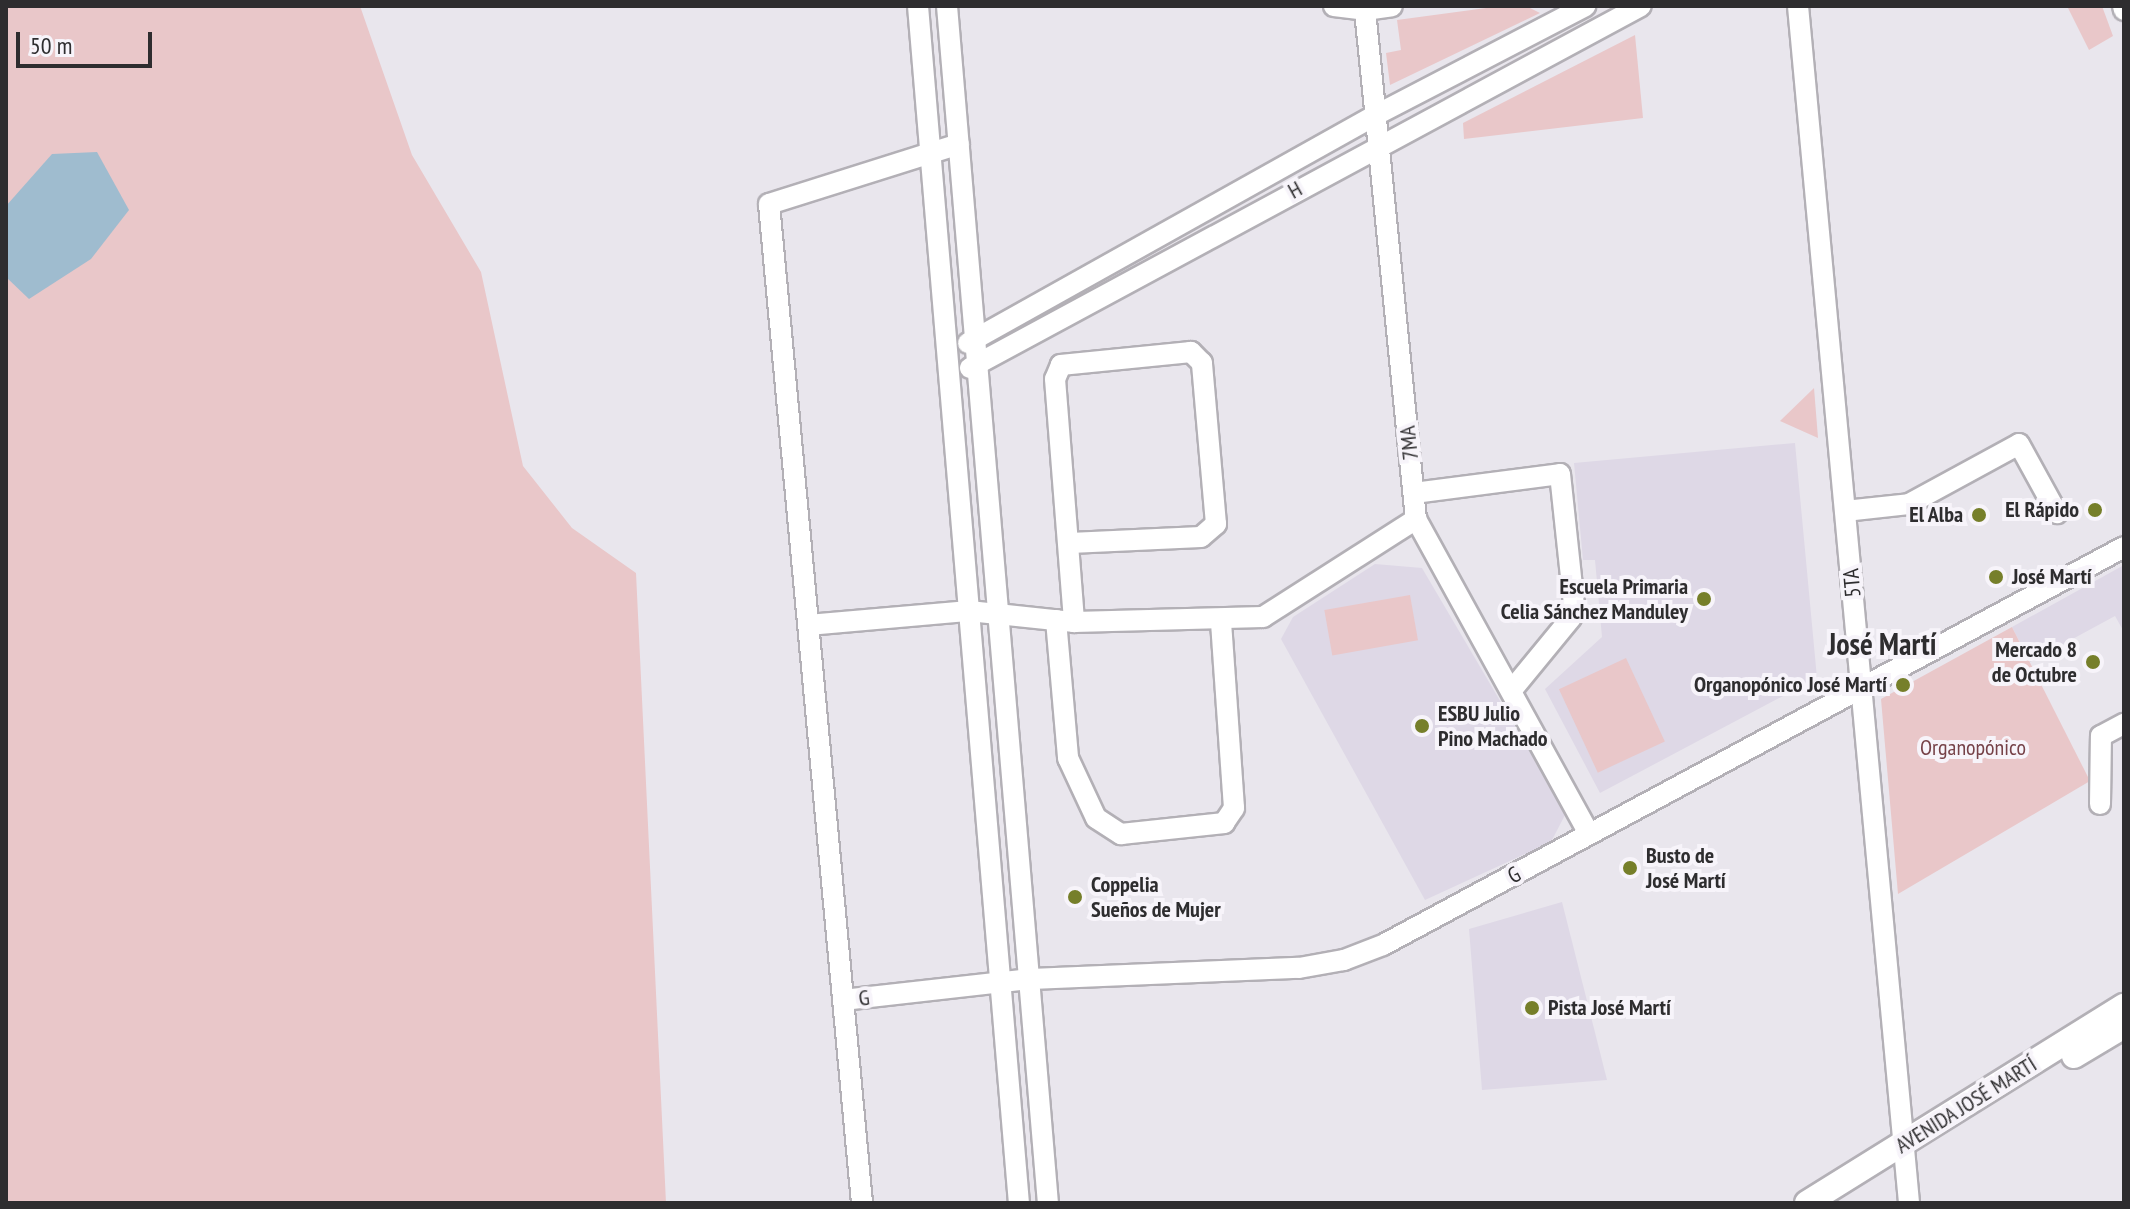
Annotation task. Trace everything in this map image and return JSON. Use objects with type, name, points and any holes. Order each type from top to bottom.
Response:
[{"type":"main road","name":"AVENIDA JOSÉ MARTÍ","points":[[1833,1203],[2124,1006]]},
{"type":"main road","name":"AVENIDA JOSÉ MARTÍ","points":[[1807,1203],[1905,1153],[2124,1026]]},
{"type":"street","points":[[918,6],[1019,1203]]},
{"type":"street","points":[[947,6],[1048,1203]]},
{"type":"street","points":[[1334,6],[1365,10],[1392,6]]},
{"type":"street","points":[[1586,6],[1590,32]]},
{"type":"street","name":"H","points":[[948,345],[977,342],[1376,115],[1586,6]]},
{"type":"street","name":"H","points":[[950,370],[979,368],[1379,143],[1641,6]]},
{"type":"street","name":"5TA","points":[[1798,6],[1905,1153]]},
{"type":"street","name":"7MA","points":[[1365,10],[1416,519],[1589,834]]},
{"type":"street","points":[[862,1203],[769,204],[959,144]]},
{"type":"street","points":[[1070,543],[1201,537],[1216,524],[1202,363],[1191,352],[1061,365],[1055,379],[1070,543],[1065,621],[1068,758],[1096,818],[1121,834],[1224,823],[1234,808],[1221,621]]},
{"type":"street","points":[[1845,511],[1909,504],[2019,444],[2057,513]]},
{"type":"street","points":[[1414,493],[1560,474],[1574,604],[1571,618],[1511,691]]},
{"type":"street","points":[[808,625],[969,611],[1065,621],[1221,621],[1263,617],[1416,519]]},
{"type":"street","name":"G","points":[[843,1000],[1031,979],[1299,968],[1344,960],[1383,945],[2124,547]]},
{"type":"street","points":[[2100,804],[2101,736],[2124,724]]},
{"type":"street","points":[[1905,1153],[1909,1203]]},
{"type":"shaded area","name":"Escuela Primaria Celia Sánchez Manduley","points":[[1795,443],[1817,678],[1600,793],[1545,689],[1602,637],[1595,560],[1583,560],[1574,463]]},
{"type":"shaded area","name":"ESBU Julio Pino Machado","points":[[1375,564],[1422,568],[1566,813],[1551,842],[1425,900],[1281,639],[1293,617]]},
{"type":"shaded area","points":[[2124,565],[2124,632],[2115,616],[2030,662],[2012,627]]},
{"type":"shaded area","name":"Pista José Martí","points":[[1562,902],[1607,1080],[1482,1090],[1469,929]]},
{"type":"green space","points":[[6,6],[360,6],[412,155],[481,272],[523,466],[572,528],[636,573],[666,1203],[6,1203]]},
{"type":"green space","points":[[1501,6],[1526,6],[1540,13],[1390,85],[1386,53],[1401,50],[1397,20]]},
{"type":"green space","points":[[2067,6],[2102,6],[2113,36],[2089,50]]},
{"type":"green space","points":[[1635,35],[1643,118],[1464,139],[1463,123]]},
{"type":"green space","points":[[1814,388],[1818,438],[1780,421]]},
{"type":"green space","points":[[1410,595],[1418,640],[1332,655],[1324,610]]},
{"type":"green space","name":"Organopónico","points":[[2012,627],[2090,781],[1898,894],[1881,699]]},
{"type":"green space","points":[[1626,658],[1665,741],[1598,773],[1559,689]]},
{"type":"water","points":[[97,152],[129,210],[91,259],[29,299],[6,277],[6,206],[52,154]]},
{"type":"place","name":"El Rápido","points":[[2095,510]]},
{"type":"place","name":"El Alba","points":[[1979,515]]},
{"type":"place","name":"José Martí","points":[[1996,577]]},
{"type":"place","name":"Escuela Primaria Celia Sánchez Manduley","points":[[1704,599]]},
{"type":"place","name":"Mercado 8 de Octubre","points":[[2093,662]]},
{"type":"place","name":"Organopónico José Martí","points":[[1903,685]]},
{"type":"place","name":"ESBU Julio Pino Machado","points":[[1422,726]]},
{"type":"place","name":"Busto de José Martí","points":[[1630,868]]},
{"type":"place","name":"Coppelia Sueños de Mujer","points":[[1075,897]]},
{"type":"place","name":"Pista José Martí","points":[[1532,1008]]},
{"type":"district","name":"José Martí","points":[[1882,644]]}]
